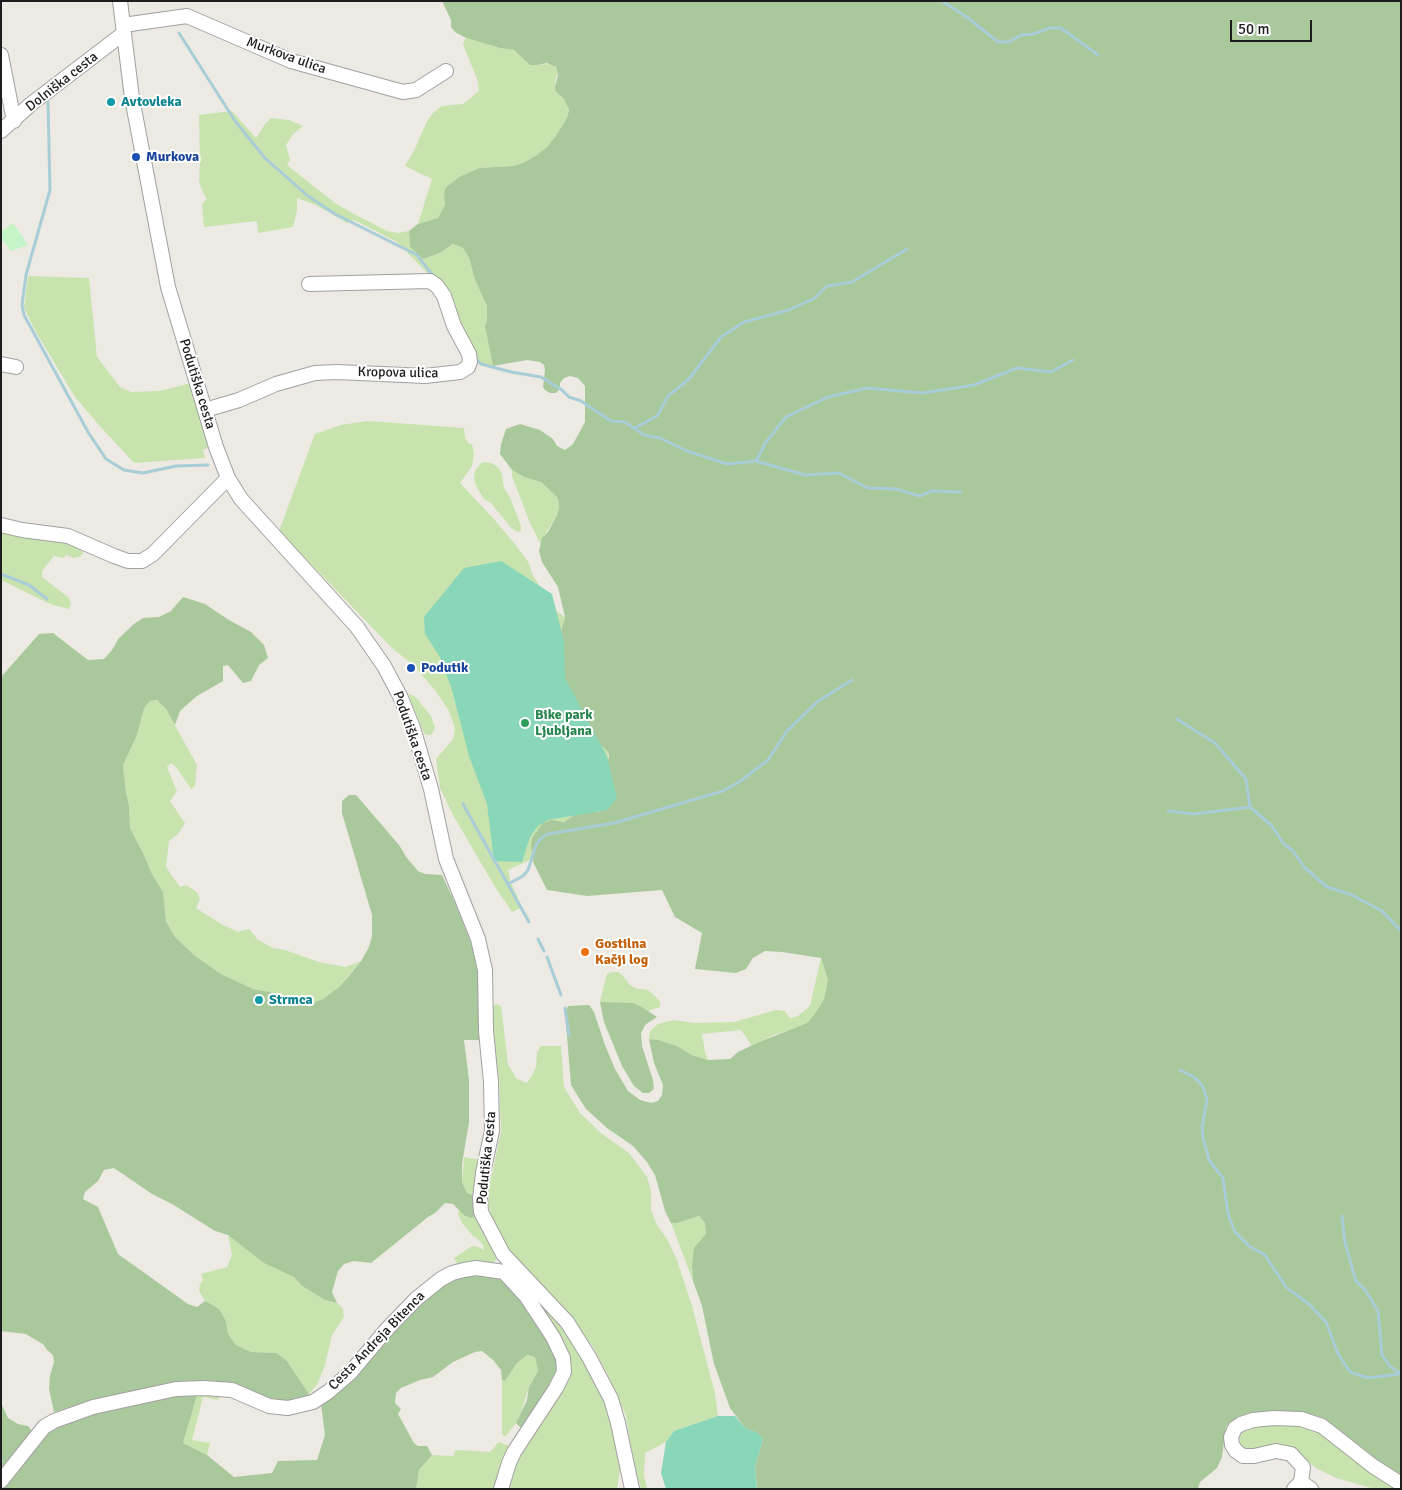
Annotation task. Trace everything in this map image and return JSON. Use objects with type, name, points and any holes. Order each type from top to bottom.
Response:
[{"type":"street","name":"Podutiška cesta","points":[[120,1],[132,98],[168,287],[216,447],[228,478],[241,499],[357,627],[384,666],[400,696],[431,789],[446,859],[478,939],[485,970],[486,1031],[491,1082],[492,1131],[483,1173],[480,1198],[482,1212],[504,1254],[509,1269],[538,1290],[566,1322],[589,1357],[611,1400],[618,1423],[632,1489]]},
{"type":"street","name":"Murkova ulica","points":[[123,29],[187,16],[291,61],[403,92],[416,90],[446,71]]},
{"type":"street","name":"Dolniška cesta","points":[[1,131],[123,29]]},
{"type":"street","points":[[1,55],[14,121]]},
{"type":"street","name":"Kropova ulica","points":[[205,410],[238,400],[276,384],[316,373],[337,372],[425,376],[460,372],[468,367],[470,354],[454,326],[444,296],[437,286],[430,282],[309,284]]},
{"type":"street","points":[[1,364],[16,367]]},
{"type":"street","points":[[1,525],[22,530],[68,536],[128,561],[142,562],[153,554],[228,478]]},
{"type":"street","name":"Cesta Andreja Bitenca","points":[[1,1481],[44,1427],[54,1421],[93,1407],[176,1389],[204,1388],[232,1390],[263,1404],[278,1407],[288,1408],[313,1402],[350,1373],[416,1298],[441,1278],[452,1273],[476,1268],[509,1269]]},
{"type":"street","points":[[501,1489],[508,1463],[556,1388],[564,1372],[563,1358],[553,1338],[509,1269]]},
{"type":"street","points":[[1302,1486],[1302,1466],[1291,1454],[1276,1452],[1243,1456],[1232,1445],[1231,1437],[1235,1428],[1254,1420],[1301,1418],[1322,1426],[1373,1466],[1401,1484]]},
{"type":"green space","points":[[442,1],[1401,1],[1401,1479],[1378,1463],[1323,1418],[1302,1412],[1239,1416],[1226,1426],[1222,1457],[1217,1468],[1200,1482],[1198,1489],[757,1489],[755,1467],[763,1439],[758,1433],[745,1428],[730,1408],[714,1364],[702,1306],[693,1281],[694,1248],[706,1234],[705,1223],[699,1216],[671,1223],[665,1211],[655,1175],[647,1162],[633,1146],[607,1128],[586,1109],[571,1085],[565,1013],[568,1006],[589,1005],[594,1012],[615,1069],[628,1091],[640,1100],[651,1103],[658,1101],[662,1095],[663,1085],[654,1063],[649,1039],[677,1046],[692,1055],[708,1060],[730,1059],[738,1052],[757,1043],[807,1023],[824,999],[828,980],[821,958],[782,952],[765,951],[753,958],[746,969],[736,973],[695,969],[702,933],[675,917],[662,890],[587,896],[547,890],[533,862],[532,838],[543,823],[552,820],[564,822],[580,811],[599,812],[607,808],[607,765],[609,756],[563,687],[561,632],[565,617],[558,587],[542,562],[539,551],[542,538],[548,532],[557,515],[559,507],[558,498],[541,482],[524,477],[512,470],[500,454],[501,444],[506,429],[520,424],[540,430],[553,439],[557,446],[565,450],[573,444],[585,422],[585,386],[578,378],[570,376],[564,378],[560,383],[560,389],[556,393],[550,393],[543,387],[545,370],[544,365],[540,362],[527,360],[493,366],[485,327],[487,306],[475,280],[469,258],[463,248],[453,244],[440,253],[423,259],[410,247],[409,231],[418,224],[438,218],[445,205],[444,193],[446,187],[459,177],[479,168],[513,166],[537,155],[555,137],[567,118],[569,110],[564,99],[556,92],[555,87],[558,75],[556,67],[547,63],[530,65],[514,50],[500,48],[464,37],[455,32],[451,27],[451,20]]},
{"type":"green space","points":[[466,37],[500,48],[514,50],[530,65],[552,64],[558,71],[555,82],[556,92],[564,99],[569,110],[567,118],[547,147],[523,163],[513,166],[479,168],[459,177],[446,187],[445,205],[438,218],[418,224],[432,179],[405,166],[427,121],[434,112],[442,106],[463,104],[479,91],[478,82],[463,44]]},
{"type":"green space","points":[[232,111],[256,138],[271,118],[289,120],[303,126],[293,134],[286,145],[290,160],[287,165],[335,203],[352,213],[387,231],[398,233],[409,231],[410,247],[423,259],[440,253],[454,244],[463,248],[469,258],[475,280],[487,306],[485,327],[493,366],[483,365],[473,353],[431,277],[397,242],[354,220],[347,223],[316,205],[297,198],[297,210],[293,227],[258,233],[257,221],[204,227],[202,204],[207,199],[199,181],[199,115]]},
{"type":"green space","points":[[13,223],[28,245],[11,251],[1,238],[1,232]]},
{"type":"green space","points":[[28,276],[89,278],[97,357],[120,387],[131,392],[159,391],[191,383],[211,447],[203,450],[205,458],[134,463],[75,397],[36,332],[24,308]]},
{"type":"green space","points":[[368,421],[464,428],[465,438],[469,444],[472,444],[474,454],[472,466],[460,483],[514,543],[529,563],[532,574],[556,611],[565,617],[561,632],[598,742],[608,752],[607,808],[599,812],[580,811],[564,822],[552,820],[531,847],[532,859],[508,870],[511,883],[522,907],[512,912],[495,887],[453,815],[440,788],[436,759],[453,739],[455,728],[449,711],[435,690],[413,665],[392,648],[279,531],[315,434],[341,425]]},
{"type":"green space","points":[[485,462],[498,467],[502,474],[504,488],[510,497],[521,526],[521,531],[517,532],[511,528],[491,503],[484,499],[476,486],[474,479],[475,471],[481,463]]},
{"type":"green space","points":[[512,470],[524,477],[541,482],[558,498],[559,507],[557,515],[540,543],[530,523],[512,476]]},
{"type":"green space","points":[[1,530],[60,538],[83,548],[83,554],[78,557],[73,558],[66,555],[64,558],[54,556],[42,571],[42,577],[69,598],[71,603],[69,609],[50,604],[1,580]]},
{"type":"green space","name":"Bike park Ljubljana","points":[[501,561],[552,594],[564,641],[565,678],[607,756],[617,798],[607,810],[548,820],[538,826],[530,837],[522,862],[494,861],[487,804],[469,756],[452,690],[440,657],[425,634],[424,617],[464,568]]},
{"type":"green space","points":[[183,597],[205,604],[251,632],[264,645],[268,658],[259,665],[251,681],[243,683],[228,665],[223,666],[223,681],[197,696],[180,711],[175,725],[166,709],[157,700],[150,701],[144,708],[137,735],[123,765],[129,805],[130,828],[152,874],[163,892],[166,921],[175,937],[194,955],[221,974],[253,989],[275,993],[286,1002],[298,1004],[312,1003],[323,999],[339,987],[349,976],[361,961],[369,947],[372,936],[372,915],[342,813],[342,801],[349,795],[356,795],[399,845],[418,871],[425,874],[442,875],[472,945],[479,971],[478,1008],[481,1040],[464,1040],[469,1080],[469,1122],[462,1164],[462,1182],[467,1193],[472,1195],[475,1217],[465,1216],[453,1204],[445,1203],[371,1263],[354,1261],[344,1264],[338,1271],[332,1292],[337,1303],[325,1300],[302,1286],[294,1277],[264,1263],[228,1235],[215,1231],[172,1204],[152,1194],[114,1168],[104,1170],[98,1181],[85,1192],[83,1199],[98,1207],[118,1254],[188,1304],[197,1307],[205,1301],[219,1309],[226,1321],[228,1334],[236,1345],[251,1352],[277,1353],[287,1361],[309,1394],[305,1400],[286,1404],[262,1398],[234,1387],[81,1404],[54,1412],[49,1389],[54,1362],[53,1355],[44,1345],[26,1334],[1,1331],[1,677],[39,634],[53,633],[88,660],[104,659],[119,638],[134,624],[143,618],[159,617],[171,611]]},
{"type":"green space","points":[[408,694],[414,696],[431,716],[435,728],[431,735],[424,733]]},
{"type":"green space","points":[[157,700],[166,709],[197,765],[195,786],[191,789],[176,767],[171,763],[167,767],[177,791],[170,801],[185,823],[178,834],[169,841],[166,867],[180,887],[186,885],[197,892],[200,899],[196,908],[221,924],[238,932],[249,929],[258,940],[273,948],[285,950],[319,962],[346,967],[361,961],[339,987],[323,999],[312,1003],[298,1004],[286,1002],[275,993],[253,989],[221,974],[194,955],[175,937],[166,920],[163,892],[152,874],[130,828],[129,805],[123,765],[137,735],[144,708],[150,701]]},
{"type":"green space","points":[[821,958],[828,980],[824,999],[807,1023],[799,1027],[774,1035],[752,1046],[741,1030],[702,1034],[708,1060],[692,1055],[677,1046],[649,1039],[650,1031],[658,1024],[674,1020],[694,1023],[734,1022],[776,1010],[785,1011],[790,1018],[798,1016],[810,1006]]},
{"type":"green space","points":[[618,972],[635,988],[648,990],[660,1001],[660,1007],[648,1011],[642,1007],[600,1002],[607,974]]},
{"type":"green space","points":[[600,1002],[632,1003],[657,1017],[645,1025],[641,1033],[642,1046],[653,1080],[654,1089],[649,1093],[643,1093],[634,1086],[622,1066],[604,1022]]},
{"type":"green space","points":[[496,1004],[501,1006],[508,1064],[516,1078],[526,1083],[530,1079],[536,1067],[537,1052],[541,1046],[561,1046],[564,1087],[580,1113],[602,1134],[629,1153],[647,1177],[651,1192],[651,1209],[657,1225],[667,1239],[677,1260],[692,1306],[715,1393],[718,1416],[674,1431],[666,1442],[645,1453],[644,1475],[647,1489],[641,1489],[633,1461],[626,1416],[593,1347],[556,1299],[522,1265],[506,1245],[492,1219],[488,1203],[490,1183],[501,1132],[499,1076],[494,1048],[491,1007]]},
{"type":"green space","points":[[464,1157],[480,1160],[472,1195],[467,1193],[462,1182]]},
{"type":"green space","points":[[459,1208],[465,1216],[475,1217],[498,1257],[494,1262],[488,1265],[458,1265],[454,1258],[472,1246],[484,1250],[483,1245],[462,1223],[458,1214]]},
{"type":"green space","points":[[699,1216],[705,1223],[706,1234],[692,1266],[693,1281],[671,1223]]},
{"type":"green space","points":[[228,1235],[264,1262],[294,1277],[302,1286],[325,1300],[337,1303],[343,1309],[344,1317],[332,1335],[325,1365],[318,1383],[309,1394],[287,1361],[277,1353],[251,1352],[236,1345],[228,1334],[226,1321],[219,1310],[205,1301],[199,1291],[203,1280],[201,1274],[227,1267],[232,1255]]},
{"type":"green space","points":[[468,1274],[498,1276],[527,1303],[560,1359],[560,1373],[523,1430],[516,1423],[527,1400],[529,1387],[538,1371],[535,1357],[527,1355],[517,1363],[505,1381],[502,1380],[501,1370],[493,1360],[482,1351],[475,1352],[453,1362],[433,1377],[401,1388],[396,1393],[395,1403],[401,1409],[398,1414],[414,1443],[418,1446],[427,1446],[432,1455],[419,1470],[416,1489],[3,1489],[36,1445],[51,1431],[70,1420],[103,1410],[198,1392],[183,1443],[207,1455],[234,1477],[272,1473],[278,1461],[317,1460],[325,1435],[321,1404],[399,1324],[441,1285]]},
{"type":"green space","points":[[540,1300],[562,1327],[593,1375],[608,1410],[620,1459],[617,1489],[504,1489],[510,1467],[557,1392],[536,1304]]},
{"type":"green space","points":[[527,1355],[535,1357],[538,1371],[529,1387],[516,1423],[505,1437],[502,1434],[502,1380],[505,1381],[517,1363]]},
{"type":"green space","points":[[198,1392],[220,1396],[218,1400],[203,1397],[192,1440],[210,1443],[207,1455],[183,1443]]},
{"type":"green space","points":[[1,1403],[8,1418],[18,1424],[28,1426],[32,1431],[1,1473]]},
{"type":"green space","points":[[718,1416],[735,1416],[745,1428],[758,1433],[763,1439],[755,1467],[757,1489],[666,1489],[661,1473],[666,1442],[674,1431]]},
{"type":"green space","points":[[1282,1425],[1302,1425],[1320,1432],[1397,1489],[1375,1489],[1336,1478],[1316,1468],[1299,1453],[1288,1447],[1246,1449],[1240,1444],[1239,1437],[1245,1430]]},
{"type":"green space","points":[[499,1442],[509,1446],[512,1450],[498,1489],[416,1489],[419,1470],[432,1455],[454,1456],[455,1450],[490,1452]]},
{"type":"waterway","points":[[942,1],[968,18],[998,42],[1009,42],[1021,35],[1033,34],[1050,28],[1061,28],[1098,55]]},
{"type":"waterway","points":[[179,33],[235,121],[265,158],[308,196],[335,214],[417,255],[434,277]]},
{"type":"waterway","points":[[48,102],[50,190],[26,275],[22,305],[24,315],[88,432],[106,459],[124,470],[143,473],[176,466],[208,465]]},
{"type":"waterway","points":[[635,428],[657,416],[668,396],[689,379],[721,337],[744,322],[789,310],[815,298],[827,286],[852,282],[907,249]]},
{"type":"waterway","points":[[475,357],[481,364],[541,377],[562,390],[569,397],[581,401],[611,421],[625,422],[644,435],[660,438],[687,451],[727,464],[756,461],[805,475],[839,473],[868,488],[896,489],[920,496],[932,491],[961,492]]},
{"type":"waterway","points":[[756,461],[766,442],[786,417],[828,397],[867,388],[922,393],[974,385],[1017,368],[1051,372],[1073,360]]},
{"type":"waterway","points":[[1,574],[29,585],[47,599]]},
{"type":"waterway","points":[[508,884],[523,876],[528,870],[536,845],[541,838],[548,834],[614,823],[723,791],[739,782],[768,760],[787,731],[817,702],[852,680]]},
{"type":"waterway","points":[[1177,719],[1215,743],[1246,779],[1250,807],[1272,826],[1283,843],[1293,851],[1304,867],[1327,887],[1352,895],[1382,911],[1401,931]]},
{"type":"waterway","points":[[463,804],[529,922]]},
{"type":"waterway","points":[[1168,811],[1194,814],[1250,807]]},
{"type":"waterway","points":[[538,939],[544,951]]},
{"type":"waterway","points":[[547,957],[561,995]]},
{"type":"waterway","points":[[565,1008],[569,1035]]},
{"type":"waterway","points":[[1180,1070],[1194,1077],[1202,1085],[1207,1099],[1202,1128],[1203,1138],[1209,1160],[1223,1178],[1228,1214],[1235,1232],[1249,1246],[1265,1255],[1286,1287],[1310,1305],[1326,1322],[1338,1354],[1350,1372],[1368,1378],[1400,1374]]},
{"type":"waterway","points":[[1342,1216],[1345,1243],[1356,1281],[1365,1290],[1378,1311],[1382,1355],[1389,1365],[1400,1374]]},
{"type":"place","name":"Avtovleka","points":[[111,102]]},
{"type":"place","name":"Murkova","points":[[136,157]]},
{"type":"place","name":"Podutik","points":[[411,668]]},
{"type":"place","name":"Bike park Ljubljana","points":[[525,723]]},
{"type":"place","name":"Gostilna Kačji log","points":[[585,952]]},
{"type":"place","name":"Strmca","points":[[259,1000]]}]
